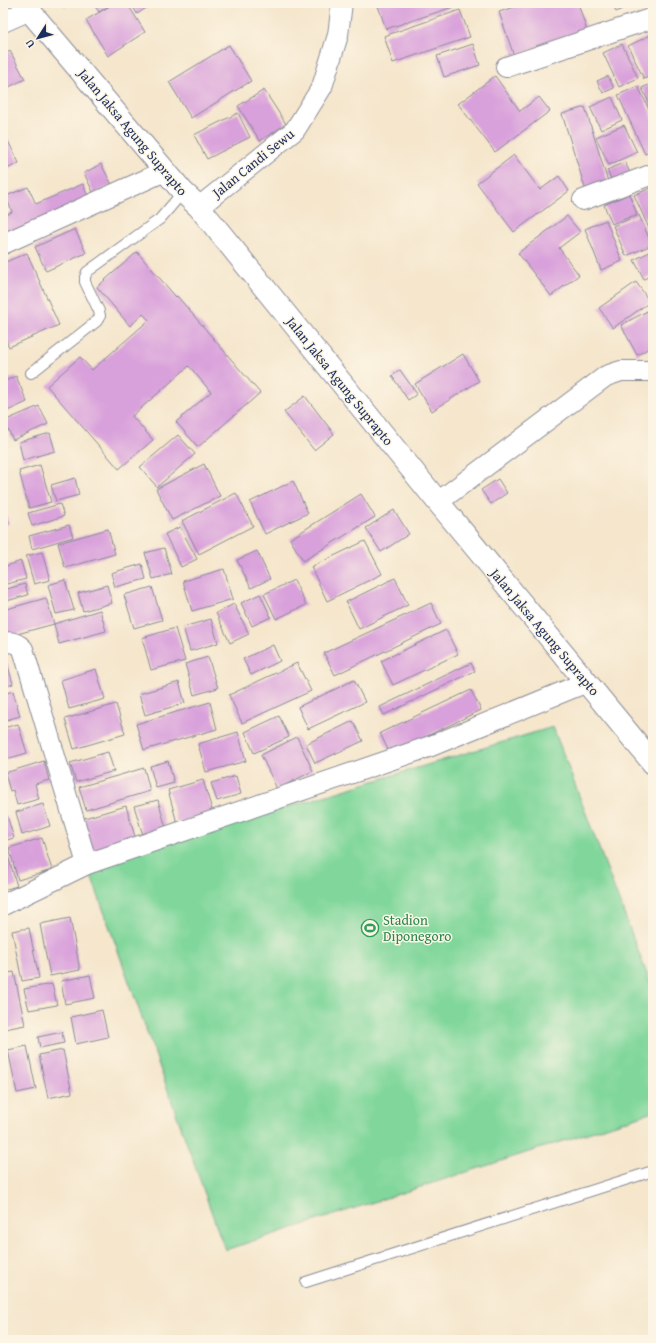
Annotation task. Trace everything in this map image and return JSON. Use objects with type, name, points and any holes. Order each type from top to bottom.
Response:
[{"type":"main road","name":"Jalan Jaksa Agung Suprapto","points":[[26,6],[183,192],[198,207],[653,763]]},
{"type":"street","name":"Jalan Candi Sewu","points":[[198,207],[295,130],[322,88],[338,35],[342,3]]},
{"type":"street","points":[[3,22],[26,6]]},
{"type":"street","points":[[506,67],[653,18]]},
{"type":"street","points":[[3,244],[166,171]]},
{"type":"street","points":[[584,200],[653,174]]},
{"type":"street","points":[[438,502],[606,376],[621,371],[653,371]]},
{"type":"street","points":[[3,643],[17,643],[24,649],[87,864]]},
{"type":"street","points":[[3,905],[87,864],[431,746],[587,682]]},
{"type":"lane","points":[[31,373],[97,321],[100,316],[85,282],[87,272],[160,219],[183,192]]},
{"type":"lane","points":[[306,1282],[653,1171]]},
{"type":"green space","name":"Stadion Diponegoro","points":[[553,727],[653,990],[653,1112],[225,1250],[88,867]]},
{"type":"building","points":[[62,3],[71,3],[65,7]]},
{"type":"building","points":[[93,3],[113,3],[99,12]]},
{"type":"building","points":[[115,3],[127,3],[145,32],[108,56],[86,20]]},
{"type":"building","points":[[131,3],[154,3],[137,14]]},
{"type":"building","points":[[377,3],[458,3],[459,5],[386,29]]},
{"type":"building","points":[[527,3],[578,3],[587,31],[514,56],[499,12]]},
{"type":"building","points":[[611,3],[634,3],[616,12]]},
{"type":"building","points":[[460,10],[470,37],[393,63],[384,36]]},
{"type":"building","points":[[653,34],[653,75],[644,79],[628,46]]},
{"type":"building","points":[[473,44],[480,65],[444,77],[437,56]]},
{"type":"building","points":[[622,44],[638,78],[619,87],[603,53]]},
{"type":"building","points":[[229,45],[251,81],[191,118],[169,82]]},
{"type":"building","points":[[10,51],[25,79],[3,90],[3,55]]},
{"type":"building","points":[[495,76],[520,111],[539,97],[550,111],[495,152],[458,104]]},
{"type":"building","points":[[608,76],[614,88],[603,93],[597,81]]},
{"type":"building","points":[[653,83],[653,112],[642,88]]},
{"type":"building","points":[[638,86],[653,118],[653,150],[645,154],[618,95]]},
{"type":"building","points":[[264,90],[286,124],[260,141],[238,106]]},
{"type":"building","points":[[612,97],[622,120],[601,130],[590,107]]},
{"type":"building","points":[[585,107],[609,185],[586,191],[562,114]]},
{"type":"building","points":[[238,113],[250,137],[207,159],[194,135]]},
{"type":"building","points":[[624,125],[637,152],[609,165],[596,137]]},
{"type":"building","points":[[3,131],[19,163],[3,171]]},
{"type":"building","points":[[514,155],[540,190],[559,176],[569,191],[514,232],[477,183]]},
{"type":"building","points":[[625,162],[631,175],[613,183],[607,170]]},
{"type":"building","points":[[101,164],[112,185],[94,194],[84,173]]},
{"type":"building","points":[[83,184],[90,202],[3,239],[3,216],[12,212],[6,196],[28,187],[36,204]]},
{"type":"building","points":[[653,187],[653,232],[651,233],[634,195]]},
{"type":"building","points":[[629,194],[637,214],[612,224],[604,205]]},
{"type":"building","points":[[639,215],[652,245],[626,256],[613,226]]},
{"type":"building","points":[[567,216],[580,232],[559,248],[579,275],[551,296],[518,253]]},
{"type":"building","points":[[606,220],[622,261],[601,270],[585,229]]},
{"type":"building","points":[[75,229],[86,253],[46,271],[35,247]]},
{"type":"building","points":[[653,250],[653,274],[644,279],[634,260]]},
{"type":"building","points":[[137,252],[176,297],[177,296],[260,393],[198,447],[176,422],[211,392],[189,366],[132,416],[153,440],[119,469],[47,386],[80,357],[92,370],[149,320],[143,314],[130,326],[97,287]]},
{"type":"building","points":[[27,253],[59,325],[9,347],[3,335],[3,263]]},
{"type":"building","points":[[636,282],[650,302],[613,328],[599,308]]},
{"type":"building","points":[[653,308],[653,346],[637,355],[621,325]]},
{"type":"building","points":[[463,354],[479,381],[432,411],[415,384]]},
{"type":"building","points":[[400,370],[417,394],[408,400],[392,376]]},
{"type":"building","points":[[16,376],[27,402],[3,413],[3,382]]},
{"type":"building","points":[[305,396],[334,434],[314,450],[284,412]]},
{"type":"building","points":[[39,406],[48,424],[13,440],[4,421]]},
{"type":"building","points":[[50,433],[55,451],[23,460],[19,442]]},
{"type":"building","points":[[178,435],[195,454],[157,487],[140,467]]},
{"type":"building","points":[[204,464],[220,496],[172,520],[156,489]]},
{"type":"building","points":[[40,465],[51,502],[29,508],[19,471]]},
{"type":"building","points":[[75,478],[79,495],[56,501],[51,485]]},
{"type":"building","points":[[498,479],[507,493],[491,504],[481,490]]},
{"type":"building","points":[[293,481],[308,513],[265,534],[250,502]]},
{"type":"building","points":[[236,493],[253,526],[199,554],[182,521]]},
{"type":"building","points":[[361,494],[375,517],[303,561],[290,539]]},
{"type":"building","points":[[60,504],[64,516],[32,526],[28,513]]},
{"type":"building","points":[[3,505],[9,524],[3,525]]},
{"type":"building","points":[[394,510],[409,534],[381,552],[366,528]]},
{"type":"building","points":[[69,525],[73,537],[32,549],[29,536]]},
{"type":"building","points":[[180,527],[197,559],[181,567],[165,534]]},
{"type":"building","points":[[108,529],[115,554],[65,568],[58,543]]},
{"type":"building","points":[[365,541],[382,574],[327,601],[311,567]]},
{"type":"building","points":[[164,548],[172,574],[153,579],[145,553]]},
{"type":"building","points":[[257,551],[270,579],[251,588],[237,560]]},
{"type":"building","points":[[42,552],[50,580],[34,584],[26,556]]},
{"type":"building","points":[[21,561],[26,579],[3,585],[3,567]]},
{"type":"building","points":[[142,564],[146,579],[115,587],[111,573]]},
{"type":"building","points":[[224,569],[233,599],[192,611],[183,581]]},
{"type":"building","points":[[395,578],[408,605],[359,629],[346,602]]},
{"type":"building","points":[[65,580],[74,610],[56,614],[48,585]]},
{"type":"building","points":[[294,580],[306,605],[276,619],[264,594]]},
{"type":"building","points":[[25,584],[28,595],[3,602],[3,590]]},
{"type":"building","points":[[107,585],[112,603],[83,611],[78,593]]},
{"type":"building","points":[[152,587],[162,620],[134,628],[124,595]]},
{"type":"building","points":[[260,594],[271,617],[252,626],[241,603]]},
{"type":"building","points":[[46,598],[54,624],[6,637],[3,626],[3,610]]},
{"type":"building","points":[[431,603],[441,624],[335,675],[324,653]]},
{"type":"building","points":[[234,604],[249,634],[230,643],[216,613]]},
{"type":"building","points":[[100,610],[106,631],[59,644],[54,624]]},
{"type":"building","points":[[211,619],[218,643],[190,651],[183,627]]},
{"type":"building","points":[[175,628],[185,661],[151,670],[142,638]]},
{"type":"building","points":[[446,630],[458,654],[393,685],[381,661]]},
{"type":"building","points":[[273,645],[280,661],[251,675],[243,659]]},
{"type":"building","points":[[3,655],[5,655],[13,684],[3,687]]},
{"type":"building","points":[[208,657],[218,688],[194,695],[185,664]]},
{"type":"building","points":[[297,663],[311,691],[242,723],[229,695]]},
{"type":"building","points":[[471,663],[475,671],[384,715],[380,707]]},
{"type":"building","points":[[96,669],[105,699],[69,709],[61,680]]},
{"type":"building","points":[[354,680],[365,702],[308,729],[298,707]]},
{"type":"building","points":[[179,682],[185,703],[145,715],[139,694]]},
{"type":"building","points":[[471,690],[481,710],[390,754],[380,733]]},
{"type":"building","points":[[13,691],[20,716],[3,721],[3,694]]},
{"type":"building","points":[[210,702],[217,729],[144,750],[136,724]]},
{"type":"building","points":[[116,704],[125,734],[74,749],[65,719]]},
{"type":"building","points":[[279,716],[289,737],[254,753],[245,732]]},
{"type":"building","points":[[353,721],[363,741],[315,763],[306,744]]},
{"type":"building","points":[[18,724],[27,753],[3,760],[3,728]]},
{"type":"building","points":[[238,732],[246,761],[206,772],[198,744]]},
{"type":"building","points":[[297,737],[313,771],[277,789],[261,755]]},
{"type":"building","points":[[108,752],[114,771],[76,782],[70,763]]},
{"type":"building","points":[[44,761],[49,780],[35,784],[39,799],[17,805],[13,790],[10,791],[5,773]]},
{"type":"building","points":[[168,761],[174,783],[156,788],[150,766]]},
{"type":"building","points":[[144,768],[150,791],[86,810],[79,787]]},
{"type":"building","points":[[236,776],[241,794],[217,801],[211,783]]},
{"type":"building","points":[[203,780],[213,813],[177,823],[168,790]]},
{"type":"building","points":[[158,800],[166,828],[143,835],[134,806]]},
{"type":"building","points":[[43,804],[50,826],[22,835],[16,812]]},
{"type":"building","points":[[126,806],[136,840],[90,854],[81,819]]},
{"type":"building","points":[[7,816],[14,838],[3,841],[3,817]]},
{"type":"building","points":[[42,838],[52,870],[18,880],[9,848]]},
{"type":"building","points":[[6,849],[17,886],[3,890],[3,850]]},
{"type":"building","points":[[70,918],[80,970],[50,976],[40,924]]},
{"type":"building","points":[[29,928],[39,978],[22,981],[12,931]]},
{"type":"building","points":[[14,972],[25,1025],[5,1029],[3,1018],[3,974]]},
{"type":"building","points":[[90,975],[95,998],[65,1004],[61,981]]},
{"type":"building","points":[[52,984],[57,1005],[29,1010],[24,989]]},
{"type":"building","points":[[102,1010],[108,1037],[76,1044],[71,1017]]},
{"type":"building","points":[[62,1032],[64,1043],[40,1048],[38,1037]]},
{"type":"building","points":[[27,1046],[36,1089],[17,1093],[8,1050]]},
{"type":"building","points":[[63,1050],[72,1093],[48,1098],[39,1055]]},
{"type":"place","name":"Stadion Diponegoro","points":[[370,928]]}]
